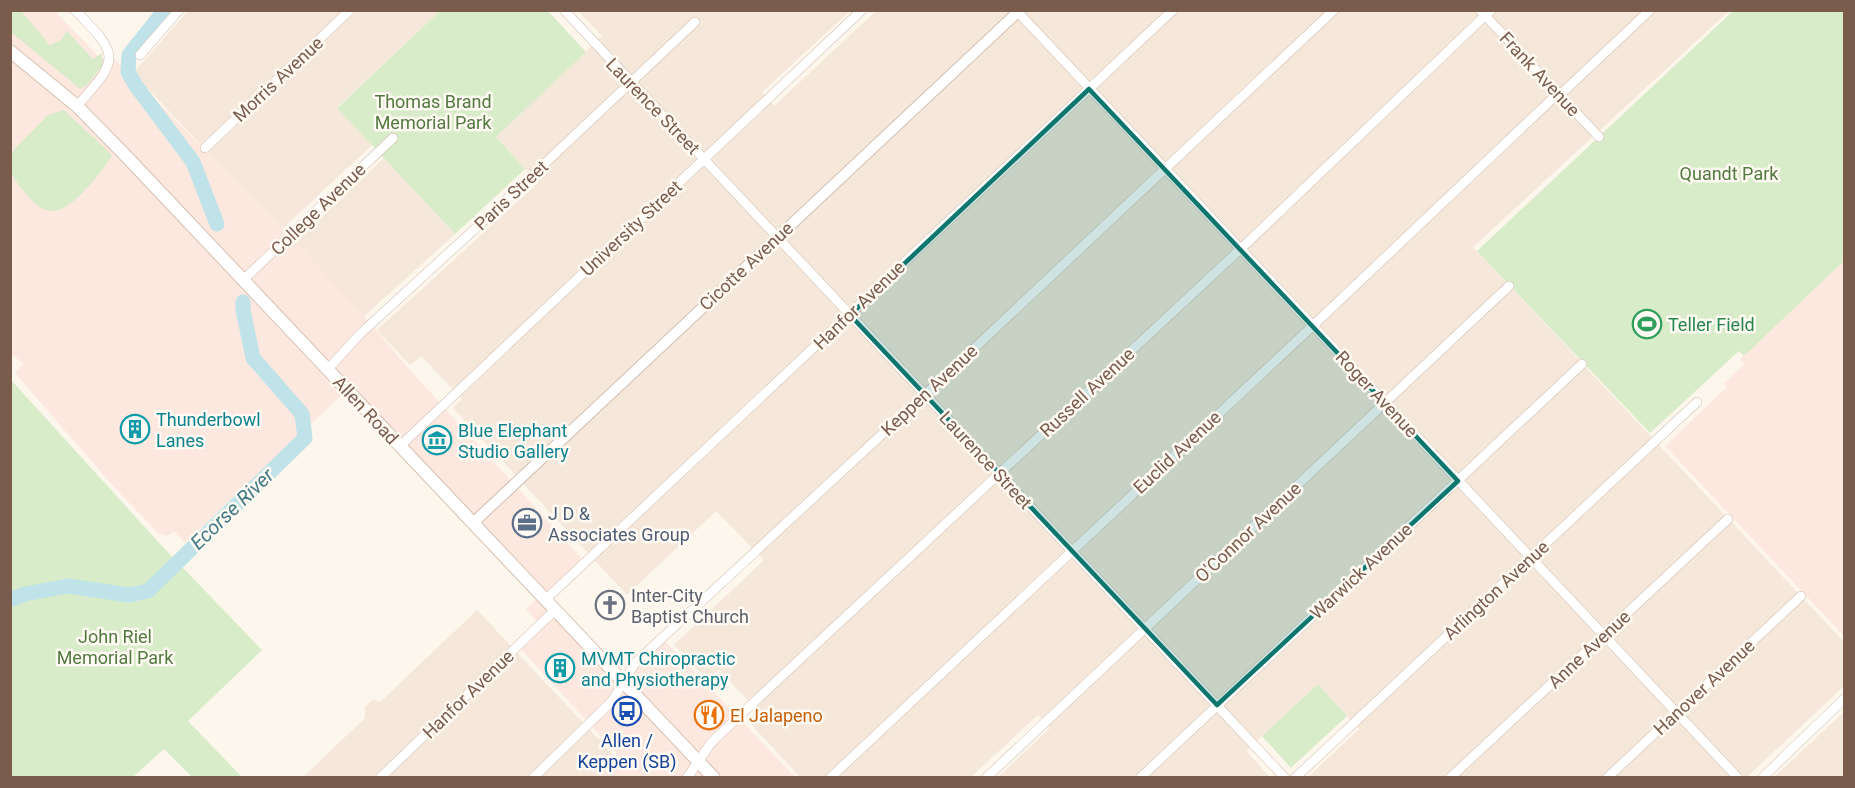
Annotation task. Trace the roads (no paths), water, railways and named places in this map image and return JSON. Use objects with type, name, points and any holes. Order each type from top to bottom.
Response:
[{"type":"main road","name":"Allen Road","points":[[10,51],[76,106],[714,777]]},
{"type":"street","points":[[75,10],[102,38],[108,52],[107,68],[99,82],[76,106]]},
{"type":"street","points":[[141,55],[180,10]]},
{"type":"street","name":"Morris Avenue","points":[[205,148],[350,10]]},
{"type":"street","name":"Laurence Street","points":[[564,10],[1285,777]]},
{"type":"street","name":"University Street","points":[[400,446],[862,10]]},
{"type":"street","name":"Hanfor Avenue","points":[[545,600],[1173,10]]},
{"type":"street","name":"Keppen Avenue","points":[[533,777],[612,701],[635,663],[925,395],[1334,10]]},
{"type":"street","name":"Euclid Avenue","points":[[830,777],[1551,100],[1560,95],[1650,10]]},
{"type":"street","name":"Roger Avenue","points":[[1018,11],[1738,777]]},
{"type":"street","name":"Cicotte Avenue","points":[[473,523],[1018,11]]},
{"type":"street","name":"Frank Avenue","points":[[1486,12],[1599,137]]},
{"type":"street","name":"Russell Avenue","points":[[687,777],[711,743],[738,717],[1240,249],[1486,12]]},
{"type":"street","name":"Paris Street","points":[[328,369],[360,334],[632,84],[638,75],[695,22]]},
{"type":"street","name":"College Avenue","points":[[243,280],[393,138]]},
{"type":"street","name":"O'Connor Avenue","points":[[986,777],[1509,286]]},
{"type":"street","name":"Warwick Avenue","points":[[1140,777],[1582,364]]},
{"type":"street","name":"Arlington Avenue","points":[[1295,777],[1697,402]]},
{"type":"street","name":"Anne Avenue","points":[[1450,777],[1728,519]]},
{"type":"street","name":"Hanover Avenue","points":[[1607,777],[1801,596]]},
{"type":"street","name":"Hanfor Avenue","points":[[380,777],[555,610]]},
{"type":"street","points":[[1762,777],[1845,699]]},
{"type":"waterway","name":"Ecorse River","points":[[165,10],[129,55],[128,72],[193,162],[217,224]]},
{"type":"waterway","name":"Ecorse River","points":[[10,600],[25,594],[68,586],[129,595],[148,591],[305,438],[302,414],[253,358],[243,302]]},
{"type":"place","name":"Teller Field","points":[[1647,324]]},
{"type":"place","name":"Thunderbowl Lanes","points":[[135,429]]},
{"type":"place","name":"Blue Elephant Studio Gallery","points":[[437,440]]},
{"type":"place","name":"J D & Associates Group","points":[[527,523]]},
{"type":"place","name":"Inter-City Baptist Church","points":[[610,605]]},
{"type":"place","name":"MVMT Chiropractic and Physiotherapy","points":[[560,668]]},
{"type":"place","name":"Allen / Keppen (SB)","points":[[627,711]]},
{"type":"place","name":"El Jalapeno","points":[[709,715]]},
{"type":"park label","name":"Thomas Brand Memorial Park","points":[[433,111]]},
{"type":"park label","name":"Quandt Park","points":[[1729,173]]},
{"type":"park label","name":"John Riel Memorial Park","points":[[115,646]]}]
